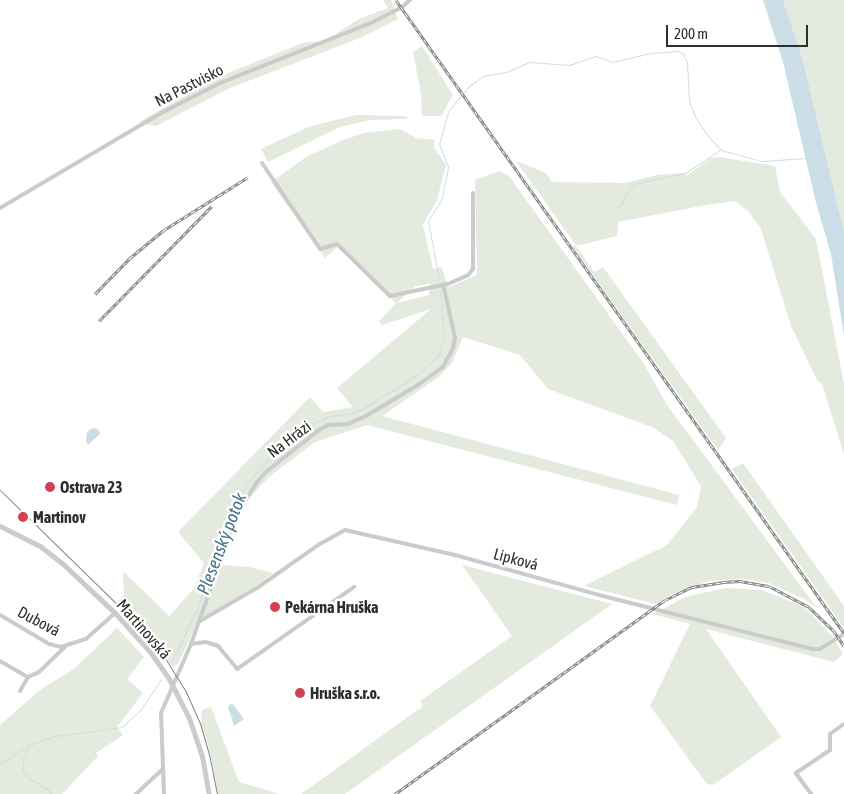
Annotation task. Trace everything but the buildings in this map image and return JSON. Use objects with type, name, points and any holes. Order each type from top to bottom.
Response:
[{"type":"street","name":"Na Pastvisko","points":[[0,208],[163,112],[220,83],[372,23],[401,8],[410,0]]},
{"type":"street","points":[[262,163],[320,248],[337,244],[390,296],[443,284],[468,275],[472,269],[473,193]]},
{"type":"street","name":"Na Hrázi","points":[[164,794],[161,713],[200,621],[236,520],[257,482],[267,471],[319,430],[328,425],[348,424],[366,416],[443,367],[453,348],[455,338],[443,284]]},
{"type":"street","name":"Martinovská","points":[[0,526],[26,538],[49,552],[115,613],[148,648],[172,684],[185,708],[198,742],[209,794]]},
{"type":"street","name":"Lipková","points":[[200,621],[257,588],[318,545],[345,530],[455,555],[599,595],[812,649],[820,649],[844,634]]},
{"type":"street","points":[[191,644],[214,644],[224,652],[237,670],[354,587]]},
{"type":"street","name":"Dubová","points":[[0,615],[48,644],[66,646],[90,636],[115,613]]},
{"type":"street","points":[[20,691],[28,677],[39,672],[66,646]]},
{"type":"street","points":[[0,661],[28,677]]},
{"type":"street","points":[[811,794],[796,774],[830,750],[830,734],[844,724]]},
{"type":"street","points":[[136,794],[164,769]]},
{"type":"shaded area","points":[[383,0],[391,0],[398,19],[360,38],[230,88],[156,126],[139,122],[218,77],[305,42],[323,42],[359,19],[388,8]]},
{"type":"shaded area","points":[[783,0],[844,0],[844,231],[802,57]]},
{"type":"shaded area","points":[[422,46],[453,95],[441,116],[422,116],[421,94],[413,52]]},
{"type":"shaded area","points":[[356,115],[406,116],[408,119],[369,120],[340,127],[268,162],[261,149],[308,127]]},
{"type":"shaded area","points":[[400,129],[416,138],[434,140],[434,148],[446,165],[437,200],[423,225],[433,269],[441,267],[449,287],[477,275],[475,180],[499,171],[509,176],[644,364],[667,405],[817,608],[804,599],[769,583],[743,579],[709,581],[670,595],[656,604],[584,586],[667,545],[697,507],[701,486],[673,441],[652,427],[548,389],[520,355],[463,337],[452,363],[440,376],[382,416],[679,495],[677,505],[367,425],[315,442],[270,476],[245,502],[221,565],[249,567],[273,573],[224,610],[199,619],[178,664],[173,667],[143,626],[117,602],[124,595],[123,571],[169,616],[193,590],[204,563],[178,532],[310,397],[323,412],[353,407],[337,388],[431,309],[382,325],[379,321],[396,303],[338,246],[325,258],[271,182],[306,157],[343,140],[364,133]],"holes":[[[429,284],[429,295],[397,303],[415,286]]]},
{"type":"shaded area","points":[[720,157],[775,166],[780,192],[816,239],[844,384],[844,454],[822,384],[817,380],[791,326],[761,229],[749,212],[735,201],[618,222],[617,236],[576,246],[594,272],[603,267],[726,438],[718,450],[573,247],[576,245],[516,161],[546,173],[552,182],[625,183],[657,175],[684,173],[686,176],[711,158]]},
{"type":"shaded area","points":[[743,463],[844,606],[844,628],[732,469]]},
{"type":"shaded area","points":[[462,565],[612,604],[345,794],[301,794],[423,706],[420,701],[512,636]]},
{"type":"shaded area","points":[[726,588],[762,590],[804,607],[832,636],[843,654],[834,662],[706,629],[781,737],[713,785],[707,784],[650,706],[690,624],[653,614],[685,597]]},
{"type":"shaded area","points":[[117,628],[144,657],[127,679],[143,693],[117,727],[123,735],[96,753],[98,756],[62,794],[0,794],[0,725],[40,690],[75,668]]},
{"type":"shaded area","points":[[211,707],[239,782],[279,794],[218,794],[209,748],[201,723],[202,710]]},
{"type":"water","points":[[763,0],[783,0],[802,57],[844,231],[844,336],[831,254],[816,203],[783,62]]},
{"type":"water","points":[[93,428],[98,429],[100,434],[88,445],[86,441],[87,432]]},
{"type":"water","points":[[232,703],[244,719],[234,726],[228,707]]},
{"type":"waterway","name":"Plesenský potok","points":[[439,281],[428,220],[441,201],[448,167],[439,144],[449,110],[468,87],[483,76],[506,72],[529,62],[569,65],[595,56],[612,62],[651,53],[678,51],[683,54],[687,62],[689,101],[695,117],[721,150],[761,161],[807,158]]},
{"type":"waterway","points":[[615,209],[622,204],[628,191],[637,183],[685,173],[720,150]]},
{"type":"waterway","name":"Plesenský potok","points":[[172,661],[198,607],[217,548],[245,485],[271,457],[311,424],[332,416],[352,413],[364,408],[417,375],[439,355],[444,335],[440,290]]},
{"type":"waterway","name":"Plesenský potok","points":[[51,794],[49,790],[30,779],[23,771],[23,759],[30,745],[55,736],[122,727],[141,709],[161,679]]},
{"type":"waterway","points":[[0,764],[29,745]]},
{"type":"tram line","points":[[0,490],[131,618],[165,658],[186,692],[200,723],[209,754],[217,794]]},
{"type":"railway","points":[[396,0],[844,633]]},
{"type":"railway","points":[[95,294],[130,258],[164,230],[248,177]]},
{"type":"railway","points":[[99,321],[212,206]]},
{"type":"railway","points":[[395,794],[665,600],[692,587],[740,581],[769,586],[809,607],[833,630],[844,646]]},
{"type":"place","name":"Ostrava 23","points":[[50,487]]},
{"type":"place","name":"Martinov","points":[[23,517]]},
{"type":"place","name":"Pekárna Hruška","points":[[275,607]]},
{"type":"place","name":"Hruška s.r.o.","points":[[300,693]]}]
